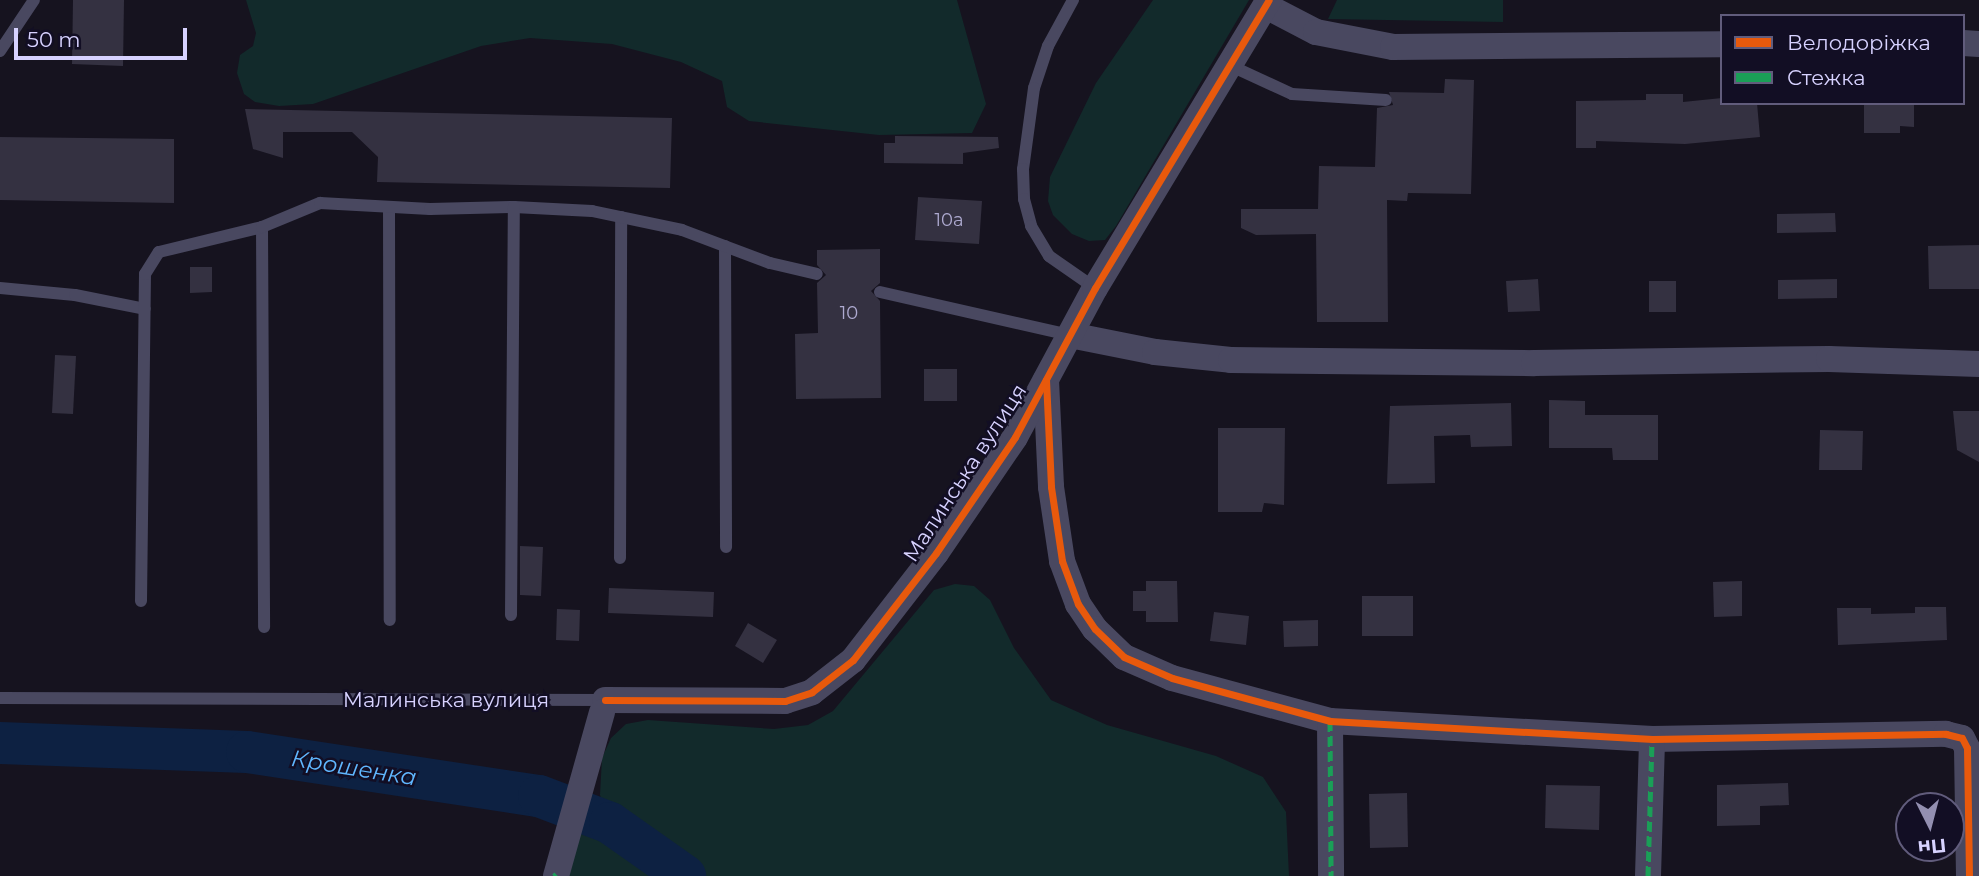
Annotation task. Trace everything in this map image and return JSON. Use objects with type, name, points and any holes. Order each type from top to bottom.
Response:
[{"type":"street","name":"Малинська вулиця","points":[[604,706],[785,701],[829,681],[885,622],[936,553],[1014,436],[1095,288],[1267,3]]},
{"type":"street","points":[[1267,3],[1316,32],[1393,47],[1720,44]]},
{"type":"street","points":[[1070,335],[1155,352],[1231,360],[1534,363],[1829,359],[1979,363]]},
{"type":"street","points":[[1046,380],[1056,530],[1079,604],[1095,629],[1124,657],[1172,678],[1330,721],[1651,739],[1946,734],[1962,738],[1973,749],[1969,876]]},
{"type":"street","points":[[556,876],[604,706]]},
{"type":"street","points":[[1330,721],[1331,876]]},
{"type":"street","points":[[1648,876],[1651,739]]},
{"type":"lane","points":[[0,51],[34,0]]},
{"type":"lane","points":[[1073,0],[1048,46],[1034,88],[1023,169],[1024,199],[1031,226],[1049,256],[1070,275],[1095,288]]},
{"type":"lane","points":[[1229,65],[1292,94],[1386,100]]},
{"type":"lane","points":[[141,601],[145,274],[159,251],[262,227],[320,203],[389,207],[514,207],[592,211],[682,230],[817,274]]},
{"type":"lane","points":[[389,207],[390,620]]},
{"type":"lane","points":[[511,615],[514,207]]},
{"type":"lane","points":[[620,558],[621,217]]},
{"type":"lane","points":[[262,227],[264,627]]},
{"type":"lane","points":[[725,246],[726,547]]},
{"type":"lane","points":[[0,288],[75,295],[145,309]]},
{"type":"lane","points":[[880,292],[1070,335]]},
{"type":"lane","name":"Малинська вулиця","points":[[0,698],[604,706]]},
{"type":"green space","points":[[246,0],[957,0],[986,104],[972,133],[879,135],[749,121],[727,107],[722,81],[681,62],[612,44],[530,38],[481,46],[313,104],[279,106],[255,102],[244,94],[237,73],[240,55],[253,46],[256,33]]},
{"type":"green space","points":[[1153,0],[1249,0],[1116,226],[1105,240],[1089,241],[1072,234],[1053,215],[1048,201],[1050,177],[1096,83]]},
{"type":"green space","points":[[1337,0],[1503,0],[1503,22],[1328,19]]},
{"type":"green space","points":[[955,584],[974,586],[990,600],[1014,648],[1051,700],[1107,725],[1216,756],[1263,777],[1286,812],[1289,876],[556,876],[572,808],[609,822],[600,795],[602,758],[611,738],[626,724],[648,720],[774,729],[808,725],[833,711],[934,590]]},
{"type":"building","points":[[73,0],[124,0],[123,66],[72,64]]},
{"type":"building","points":[[1445,79],[1474,80],[1471,194],[1408,193],[1407,201],[1387,200],[1388,322],[1317,322],[1316,234],[1256,235],[1241,228],[1241,209],[1318,209],[1319,166],[1375,167],[1377,108],[1393,105],[1389,92],[1444,93]]},
{"type":"building","points":[[1646,94],[1683,94],[1683,102],[1720,98],[1720,105],[1757,105],[1760,137],[1685,144],[1596,141],[1596,148],[1576,148],[1576,101],[1646,100]]},
{"type":"building","points":[[1864,105],[1914,105],[1914,127],[1900,126],[1900,133],[1864,133]]},
{"type":"building","points":[[245,109],[672,118],[670,188],[377,182],[378,157],[352,132],[283,132],[283,158],[253,149]]},
{"type":"building","points":[[895,136],[998,137],[999,148],[963,153],[963,164],[884,163],[884,143],[895,143]]},
{"type":"building","points":[[0,137],[174,139],[174,203],[0,200]]},
{"type":"building","points":[[918,197],[982,201],[979,244],[915,240]]},
{"type":"building","points":[[1835,213],[1836,232],[1777,233],[1777,214]]},
{"type":"building","points":[[1979,245],[1979,289],[1929,289],[1928,246]]},
{"type":"building","points":[[880,249],[880,283],[871,291],[880,301],[881,398],[796,399],[795,334],[818,333],[817,283],[826,275],[817,265],[817,250]]},
{"type":"building","points":[[190,267],[212,267],[212,292],[190,293]]},
{"type":"building","points":[[1538,279],[1540,311],[1508,312],[1506,281]]},
{"type":"building","points":[[1837,279],[1837,298],[1778,299],[1778,280]]},
{"type":"building","points":[[1649,281],[1676,281],[1676,312],[1649,312]]},
{"type":"building","points":[[55,355],[76,356],[73,414],[52,413]]},
{"type":"building","points":[[924,369],[957,369],[957,401],[924,401]]},
{"type":"building","points":[[1549,400],[1585,401],[1585,415],[1658,415],[1658,460],[1613,460],[1612,448],[1549,448]]},
{"type":"building","points":[[1511,403],[1512,446],[1471,447],[1470,435],[1434,436],[1435,483],[1387,484],[1390,406]]},
{"type":"building","points":[[1953,411],[1979,411],[1979,462],[1957,450]]},
{"type":"building","points":[[1218,428],[1285,428],[1284,505],[1264,503],[1262,512],[1218,512]]},
{"type":"building","points":[[1820,430],[1863,431],[1862,470],[1819,470]]},
{"type":"building","points":[[520,546],[543,547],[541,596],[520,595]]},
{"type":"building","points":[[1146,581],[1177,581],[1178,622],[1146,622],[1146,611],[1133,611],[1133,591],[1146,591]]},
{"type":"building","points":[[1742,581],[1742,616],[1714,617],[1713,582]]},
{"type":"building","points":[[609,588],[714,592],[713,617],[608,613]]},
{"type":"building","points":[[1362,596],[1413,596],[1413,636],[1362,636]]},
{"type":"building","points":[[1915,607],[1946,607],[1947,640],[1838,645],[1837,608],[1871,608],[1871,614],[1915,613]]},
{"type":"building","points":[[557,609],[580,610],[579,641],[556,640]]},
{"type":"building","points":[[1214,612],[1249,616],[1246,645],[1210,641]]},
{"type":"building","points":[[1318,620],[1318,646],[1284,647],[1283,621]]},
{"type":"building","points":[[748,623],[777,640],[763,663],[735,646]]},
{"type":"building","points":[[1788,783],[1789,805],[1760,806],[1760,825],[1717,826],[1717,785]]},
{"type":"building","points":[[1546,785],[1600,786],[1599,830],[1545,828]]},
{"type":"building","points":[[1407,793],[1408,847],[1370,848],[1369,794]]},
{"type":"waterway","name":"Крошенка","points":[[0,743],[247,752],[539,796],[610,823],[685,876]]},
{"type":"marked path","points":[[1330,721],[1331,876]]},
{"type":"marked path","points":[[1648,876],[1652,739]]},
{"type":"cycle path","points":[[605,700],[785,701],[812,692],[853,660],[936,553],[1015,437],[1095,288],[1269,0]]},
{"type":"cycle path","points":[[1046,380],[1051,487],[1062,561],[1078,604],[1095,629],[1124,657],[1172,678],[1330,721],[1652,739],[1946,734],[1962,738],[1967,748],[1969,876]]}]
